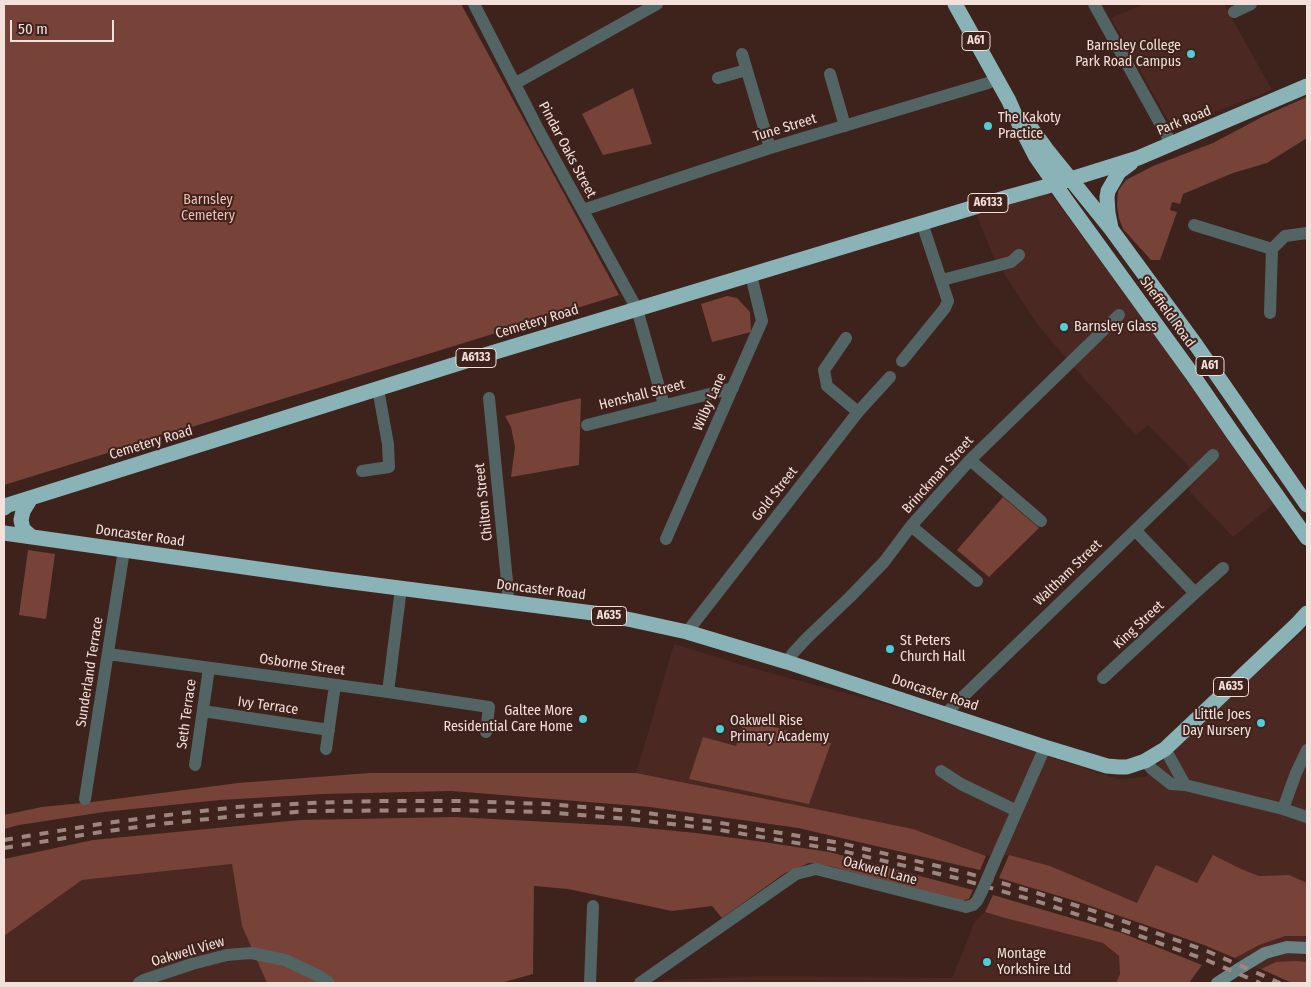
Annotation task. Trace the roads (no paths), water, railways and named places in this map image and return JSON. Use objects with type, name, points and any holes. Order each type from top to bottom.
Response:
[{"type":"highway","name":"Sheffield Road","points":[[955,4],[1009,101],[1036,157],[1307,538]]},
{"type":"highway","name":"Park Road","points":[[1071,179],[1138,158],[1307,86]]},
{"type":"highway","name":"Sheffield Road","points":[[1009,101],[1111,229],[1196,345],[1307,505]]},
{"type":"highway","name":"A6133","points":[[1111,229],[1108,213],[1108,191],[1120,172],[1138,158]]},
{"type":"highway","name":"A6133","points":[[1055,184],[1071,179]]},
{"type":"highway","name":"Cemetery Road","points":[[5,506],[485,355],[1055,184]]},
{"type":"highway","points":[[31,498],[23,511],[21,520],[23,529],[32,538]]},
{"type":"highway","name":"Doncaster Road","points":[[4,533],[601,614],[687,632],[787,662],[1107,766],[1127,767],[1145,761],[1165,749]]},
{"type":"highway","name":"A635","points":[[1165,749],[1302,622],[1307,613]]},
{"type":"street","name":"Pindar Oaks Street","points":[[474,4],[539,130],[637,309],[664,405]]},
{"type":"street","points":[[516,83],[657,4]]},
{"type":"street","points":[[1094,4],[1171,144]]},
{"type":"street","points":[[1234,12],[1251,4]]},
{"type":"street","points":[[742,54],[770,148]]},
{"type":"street","points":[[718,78],[746,70]]},
{"type":"street","points":[[830,74],[845,126]]},
{"type":"street","name":"Tune Street","points":[[583,210],[770,148],[996,79]]},
{"type":"street","points":[[902,361],[945,308],[948,301],[922,223]]},
{"type":"street","points":[[1194,225],[1272,249]]},
{"type":"street","points":[[1270,313],[1272,249],[1285,236],[1307,233]]},
{"type":"street","points":[[942,280],[1011,262],[1019,255]]},
{"type":"street","name":"Wilby Lane","points":[[666,539],[762,321],[750,275]]},
{"type":"street","name":"Brinckman Street","points":[[787,662],[807,638],[884,562],[911,526],[970,460],[1119,315]]},
{"type":"street","points":[[846,338],[824,370],[825,378],[827,386],[858,412]]},
{"type":"street","name":"Gold Street","points":[[687,632],[858,412],[890,377]]},
{"type":"street","name":"Henshall Street","points":[[587,425],[733,388]]},
{"type":"street","points":[[362,471],[389,467],[388,444],[378,389]]},
{"type":"street","name":"Chilton Street","points":[[489,398],[508,591],[507,602]]},
{"type":"street","name":"Waltham Street","points":[[945,714],[1213,455]]},
{"type":"street","points":[[970,460],[1041,521]]},
{"type":"street","points":[[911,526],[977,581]]},
{"type":"street","points":[[1135,530],[1195,593]]},
{"type":"street","name":"Sunderland Terrace","points":[[85,799],[124,550]]},
{"type":"street","name":"King Street","points":[[1104,678],[1223,568]]},
{"type":"street","points":[[388,692],[401,588]]},
{"type":"street","name":"Osborne Street","points":[[108,654],[489,707],[486,732]]},
{"type":"street","name":"Seth Terrace","points":[[195,765],[209,668]]},
{"type":"street","points":[[326,749],[335,685]]},
{"type":"street","name":"Ivy Terrace","points":[[203,711],[329,730]]},
{"type":"street","name":"Oakwell Lane","points":[[640,983],[796,874],[816,869],[966,908],[973,905],[981,893],[1046,747]]},
{"type":"street","points":[[1165,749],[1185,784]]},
{"type":"street","points":[[1283,809],[1296,773],[1307,750]]},
{"type":"street","points":[[1145,761],[1152,770],[1171,784],[1185,784],[1307,817]]},
{"type":"street","points":[[941,771],[961,784],[1017,811]]},
{"type":"street","points":[[590,983],[593,906]]},
{"type":"street","points":[[1217,983],[1265,953],[1287,947],[1307,948]]},
{"type":"street","name":"Oakwell View","points":[[139,983],[192,964],[228,955],[251,953],[285,960],[319,976],[328,983]]},
{"type":"railway","points":[[4,840],[159,816],[237,807],[311,803],[461,801],[546,804],[631,811],[715,822],[840,843],[963,872],[1106,915],[1207,951],[1280,983]]},
{"type":"railway","points":[[4,848],[160,824],[311,811],[459,810],[546,812],[629,819],[714,829],[838,850],[960,879],[1103,923],[1204,959],[1260,983]]},
{"type":"place","name":"Barnsley College Park Road Campus","points":[[1191,54]]},
{"type":"place","name":"The Kakoty Practice","points":[[988,126]]},
{"type":"place","name":"Barnsley Glass","points":[[1064,327]]},
{"type":"place","name":"St Peters Church Hall","points":[[890,649]]},
{"type":"place","name":"Galtee More Residential Care Home","points":[[583,719]]},
{"type":"place","name":"Little Joes Day Nursery","points":[[1261,723]]},
{"type":"place","name":"Oakwell Rise Primary Academy","points":[[720,729]]},
{"type":"place","name":"Montage Yorkshire Ltd","points":[[987,962]]},
{"type":"park label","name":"Barnsley Cemetery","points":[[208,208]]}]
